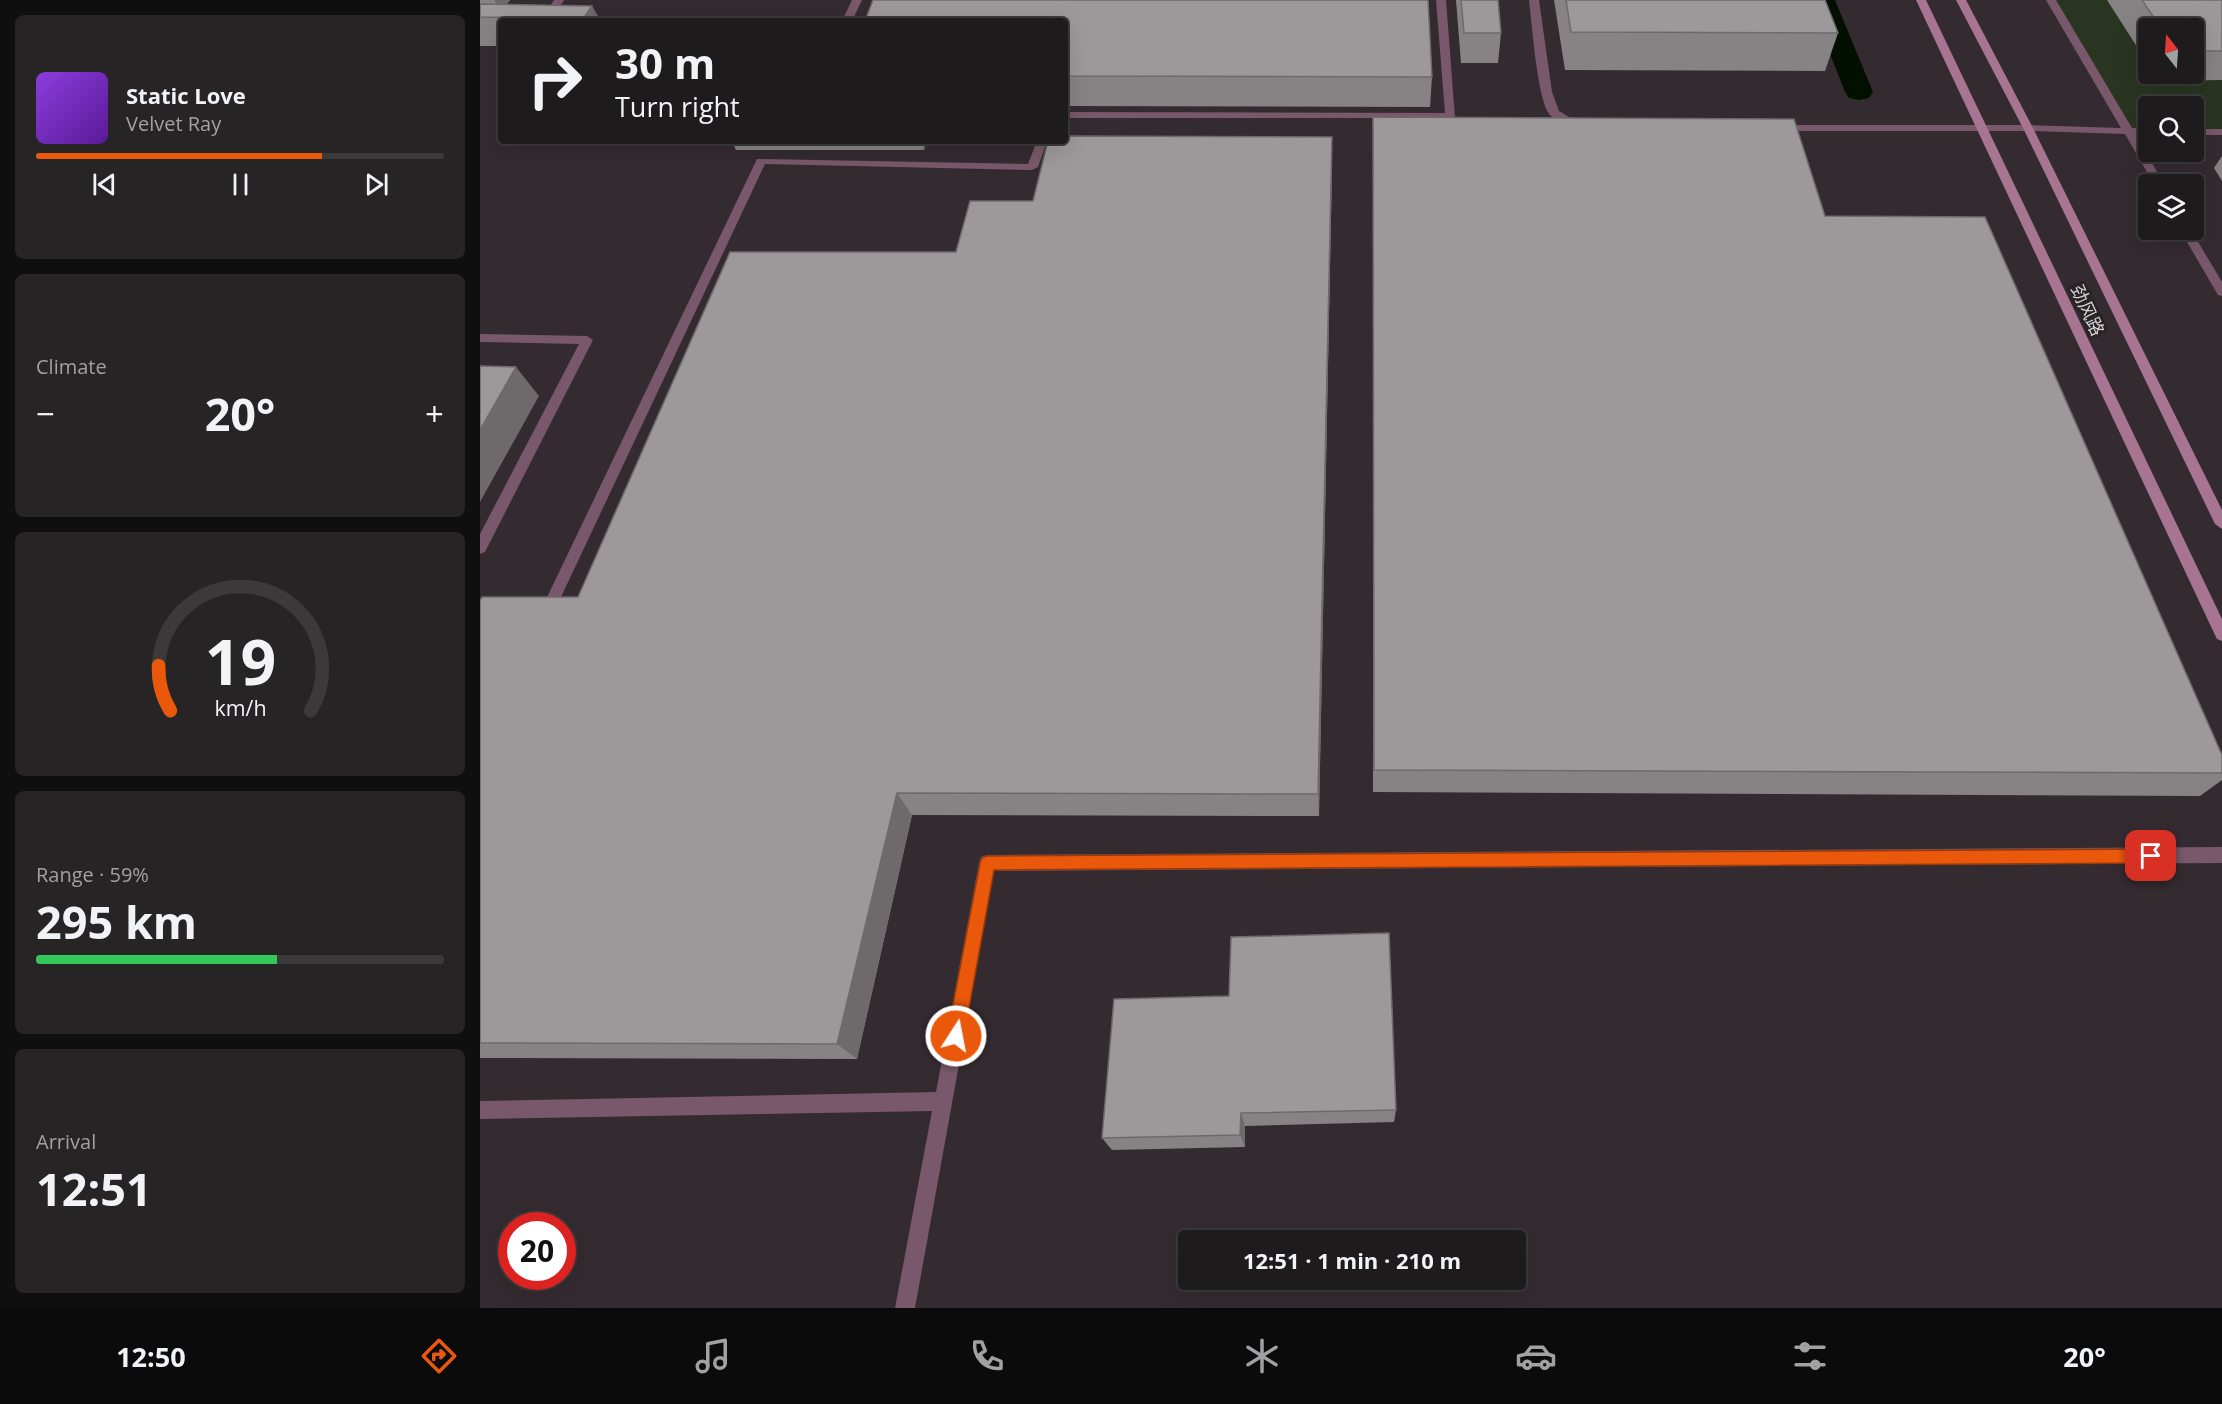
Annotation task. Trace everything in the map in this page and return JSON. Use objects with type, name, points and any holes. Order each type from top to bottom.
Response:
[{"type":"street","name":"劲风路","points":[[1922,0],[2222,635]]},
{"type":"street","name":"劲风路","points":[[1961,0],[2028,128],[2222,524]]},
{"type":"lane","points":[[547,18],[559,0]]},
{"type":"lane","points":[[848,18],[856,0]]},
{"type":"lane","points":[[1068,115],[1451,116],[1441,0]]},
{"type":"lane","points":[[1534,0],[1547,92],[1554,113],[1576,127],[1593,127]]},
{"type":"lane","points":[[2051,0],[2153,174]]},
{"type":"lane","points":[[1768,128],[2028,128],[2138,132]]},
{"type":"lane","points":[[2204,132],[2222,132]]},
{"type":"lane","points":[[541,623],[761,161],[1032,167],[1041,144]]},
{"type":"lane","points":[[2192,240],[2222,292]]},
{"type":"lane","points":[[480,339],[587,340],[480,548]]},
{"type":"lane","points":[[905,1308],[987,863],[2222,855]]},
{"type":"lane","points":[[480,1110],[944,1101]]},
{"type":"shaded area","points":[[480,0],[2222,0],[2222,1308],[480,1308]]},
{"type":"green space","points":[[2051,0],[2222,0],[2222,132],[2204,132],[2204,96],[2138,96],[2138,132],[2129,132]]},
{"type":"building","points":[[873,0],[1428,0],[1432,77],[1068,76],[1068,18],[866,18]]},
{"type":"building","points":[[1461,0],[1498,0],[1501,33],[1464,33]]},
{"type":"building","points":[[1566,0],[1825,0],[1838,33],[1571,32]]},
{"type":"building","points":[[2142,0],[2222,0],[2222,51],[2204,51],[2204,18],[2154,18]]},
{"type":"building","points":[[480,4],[592,6],[584,18],[480,17]]},
{"type":"building","points":[[1373,117],[1794,119],[1825,216],[1985,217],[2222,755],[2222,773],[1374,770]]},
{"type":"building","points":[[1068,136],[1332,137],[1318,794],[897,793],[837,1044],[480,1043],[480,601],[482,597],[578,597],[730,252],[956,252],[970,201],[1033,201],[1047,144],[1068,144]]},
{"type":"building","points":[[480,366],[516,367],[480,430]]},
{"type":"building","points":[[1389,933],[1396,1110],[1241,1113],[1240,1135],[1102,1138],[1114,999],[1229,996],[1231,937]]},
{"type":"waterway","points":[[1822,0],[1859,92]]},
{"type":"route","points":[[956,1036],[987,863],[2151,856]]}]
